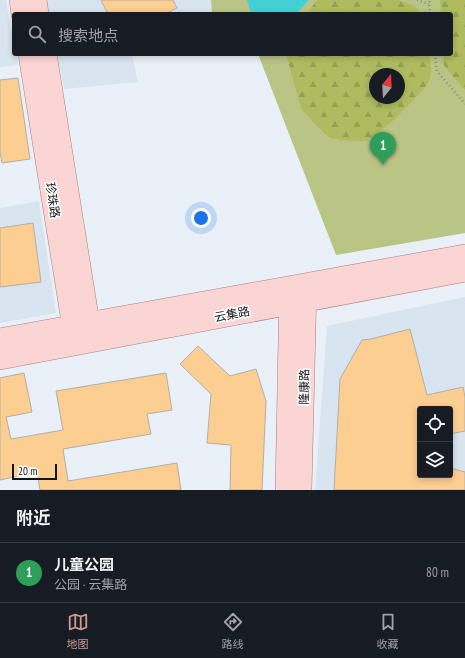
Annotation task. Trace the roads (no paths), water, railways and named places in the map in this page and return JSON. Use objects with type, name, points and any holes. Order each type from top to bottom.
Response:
[{"type":"main road","points":[[20,0],[22,12]]},
{"type":"main road","points":[[36,0],[38,12]]},
{"type":"main road","name":"珍珠路","points":[[29,56],[83,334]]},
{"type":"main road","name":"珍珠路","points":[[46,56],[83,334]]},
{"type":"main road","name":"云集路","points":[[0,359],[83,334],[298,293],[465,255]]},
{"type":"main road","name":"云集路","points":[[298,293],[465,271]]},
{"type":"main road","name":"隆康路","points":[[286,490],[298,293]]},
{"type":"main road","name":"隆康路","points":[[298,293],[301,490]]},
{"type":"main road","name":"云集路","points":[[0,340],[83,334]]},
{"type":"water","points":[[247,0],[309,0],[298,12],[250,12]]},
{"type":"place","name":"儿童公园","points":[[383,165]]}]
